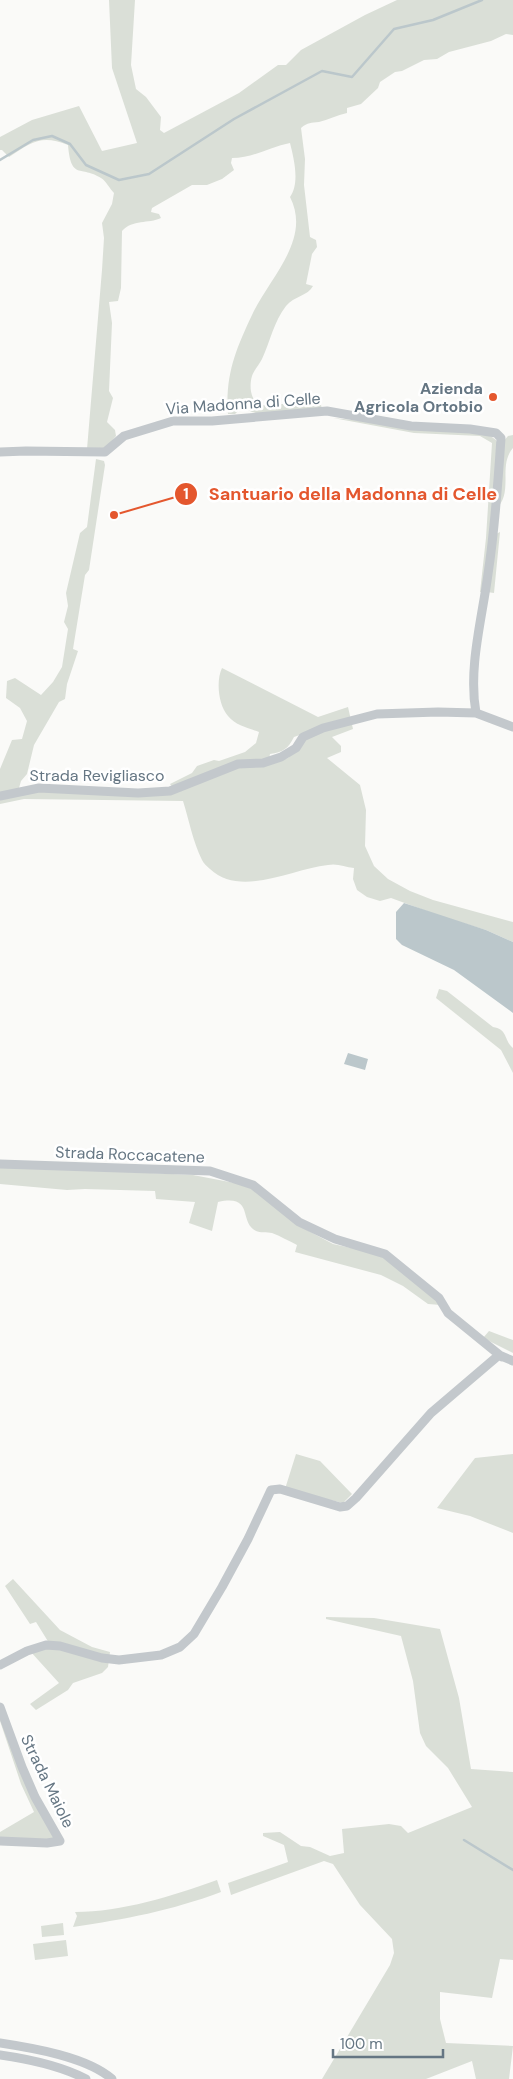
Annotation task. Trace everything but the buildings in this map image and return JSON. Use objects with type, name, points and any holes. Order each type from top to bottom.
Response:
[{"type":"street","name":"Via Madonna di Celle","points":[[0,452],[57,450],[105,452],[124,436],[173,421],[212,421],[326,411],[411,426],[470,429],[496,433],[501,438],[495,521],[475,664],[473,696],[476,713]]},
{"type":"street","name":"Strada Revigliasco","points":[[0,796],[39,788],[138,793],[170,791],[238,764],[263,763],[281,757],[296,748],[303,737],[330,726],[376,714],[476,713],[513,727]]},
{"type":"street","name":"Strada Roccacatene","points":[[0,1164],[210,1172],[253,1185],[299,1222],[335,1239],[385,1254],[439,1298],[448,1313],[499,1355],[513,1364]]},
{"type":"street","points":[[0,1665],[27,1650],[46,1645],[60,1646],[110,1659],[138,1658],[168,1653],[184,1645],[194,1634],[233,1566],[271,1490],[280,1489],[340,1507],[347,1506],[431,1413],[499,1355],[513,1361]]},
{"type":"street","name":"Strada Maiole","points":[[0,1706],[22,1768],[35,1797],[60,1840],[47,1843],[0,1841]]},
{"type":"street","points":[[0,2043],[35,2048],[74,2059],[112,2079]]},
{"type":"street","points":[[0,2055],[31,2061],[76,2074],[86,2079]]},
{"type":"shaded area","points":[[109,0],[135,0],[131,65],[136,89],[146,97],[161,117],[160,130],[164,133],[239,93],[278,65],[286,65],[301,50],[397,0],[513,0],[513,35],[506,34],[491,41],[449,52],[437,59],[424,60],[402,71],[395,72],[380,82],[378,88],[361,104],[347,108],[347,113],[308,124],[301,128],[305,159],[304,185],[310,237],[316,240],[317,247],[312,254],[306,284],[313,286],[308,292],[289,303],[282,312],[262,359],[253,374],[251,389],[253,398],[259,404],[278,405],[309,400],[312,405],[321,405],[322,409],[261,414],[242,407],[235,414],[228,414],[230,375],[241,339],[259,301],[286,258],[296,228],[295,213],[290,197],[295,185],[295,178],[290,143],[240,158],[232,158],[231,163],[234,170],[222,179],[207,185],[192,185],[152,208],[151,212],[159,214],[161,218],[136,223],[122,231],[121,288],[118,301],[109,302],[112,323],[109,391],[113,398],[107,422],[115,430],[116,436],[104,450],[87,449],[102,270],[104,238],[102,223],[112,204],[114,193],[101,178],[74,168],[69,156],[68,145],[51,140],[37,141],[9,157],[0,150],[0,137],[32,120],[79,106],[102,151],[137,143],[112,68]]},
{"type":"shaded area","points":[[333,418],[486,433],[496,440],[498,445],[484,592],[480,592],[486,538],[492,443],[480,436],[414,433]]},
{"type":"shaded area","points":[[513,435],[513,448],[506,462],[505,493],[498,507],[502,443],[508,436]]},
{"type":"shaded area","points":[[96,459],[104,461],[105,465],[89,570],[85,575],[73,649],[78,651],[67,684],[65,699],[59,702],[34,745],[27,774],[21,781],[19,788],[0,794],[0,769],[12,740],[22,739],[27,721],[20,708],[6,698],[7,681],[15,678],[41,695],[53,682],[62,667],[68,629],[64,622],[68,606],[66,593],[80,533],[87,527]]},
{"type":"shaded area","points":[[500,532],[494,593],[487,592],[496,534]]},
{"type":"shaded area","points":[[222,668],[318,717],[348,707],[353,729],[332,737],[341,746],[341,752],[327,758],[360,785],[366,810],[365,846],[374,866],[388,879],[410,891],[433,900],[513,922],[513,942],[486,930],[391,898],[380,901],[367,897],[357,890],[353,879],[354,868],[331,865],[251,882],[236,881],[222,877],[210,869],[202,860],[183,801],[24,799],[0,804],[0,800],[28,791],[175,791],[170,784],[192,773],[197,766],[245,752],[256,743],[259,732],[234,722],[228,716],[220,699],[220,673]],"holes":[[[311,731],[288,758],[268,764],[270,754],[285,749],[294,737]]]},
{"type":"shaded area","points":[[404,903],[486,930],[513,942],[513,1013],[454,970],[402,945],[396,939],[396,912]]},
{"type":"shaded area","points":[[439,989],[447,991],[493,1027],[498,1028],[504,1033],[513,1048],[513,1073],[501,1050],[436,998]]},
{"type":"shaded area","points":[[348,1053],[368,1059],[365,1070],[344,1064]]},
{"type":"shaded area","points":[[0,1166],[193,1175],[240,1184],[255,1190],[303,1228],[333,1244],[384,1255],[441,1305],[428,1304],[403,1286],[381,1275],[295,1252],[297,1245],[272,1233],[258,1232],[251,1227],[242,1205],[237,1202],[218,1202],[212,1231],[189,1223],[195,1202],[156,1199],[155,1191],[67,1190],[0,1184]]},
{"type":"shaded area","points":[[489,1331],[513,1340],[513,1353],[483,1338]]},
{"type":"shaded area","points":[[296,1454],[320,1461],[352,1494],[343,1503],[285,1489]]},
{"type":"shaded area","points":[[513,1454],[513,1533],[470,1516],[437,1508],[475,1458]]},
{"type":"shaded area","points":[[13,1579],[60,1630],[92,1647],[110,1652],[108,1667],[102,1673],[73,1683],[68,1690],[36,1710],[30,1704],[59,1683],[30,1651],[49,1643],[36,1622],[30,1624],[5,1586]]},
{"type":"shaded area","points":[[326,1617],[374,1618],[440,1629],[459,1698],[471,1769],[513,1772],[513,1960],[500,1959],[492,1998],[440,1992],[440,2019],[446,2043],[513,2046],[509,2079],[476,2079],[472,2061],[426,2079],[322,2079],[390,1965],[394,1953],[392,1939],[360,1905],[333,1864],[324,1861],[231,1895],[228,1883],[288,1862],[284,1845],[263,1836],[263,1833],[280,1832],[301,1846],[310,1847],[330,1856],[344,1853],[342,1829],[389,1824],[401,1826],[408,1833],[472,1807],[448,1768],[426,1746],[420,1733],[413,1681],[401,1636],[326,1619]]},
{"type":"shaded area","points":[[0,1715],[57,1838],[47,1840],[0,1839],[0,1832],[34,1812],[21,1784],[0,1721]]},
{"type":"shaded area","points":[[217,1880],[221,1892],[202,1899],[148,1914],[73,1927],[77,1916],[75,1912],[111,1909],[147,1902]]},
{"type":"shaded area","points":[[63,1923],[64,1935],[42,1937],[41,1926]]},
{"type":"shaded area","points":[[66,1940],[68,1956],[35,1960],[33,1944]]},
{"type":"waterway","points":[[0,160],[33,140],[52,136],[70,144],[86,165],[119,180],[149,174],[234,119],[322,71],[352,77],[394,29],[433,20],[482,0]]},
{"type":"waterway","points":[[464,1840],[513,1870]]},
{"type":"place","name":"Azienda Agricola Ortobio","points":[[493,397]]},
{"type":"place","name":"Santuario della Madonna di Celle","points":[[114,515]]}]
